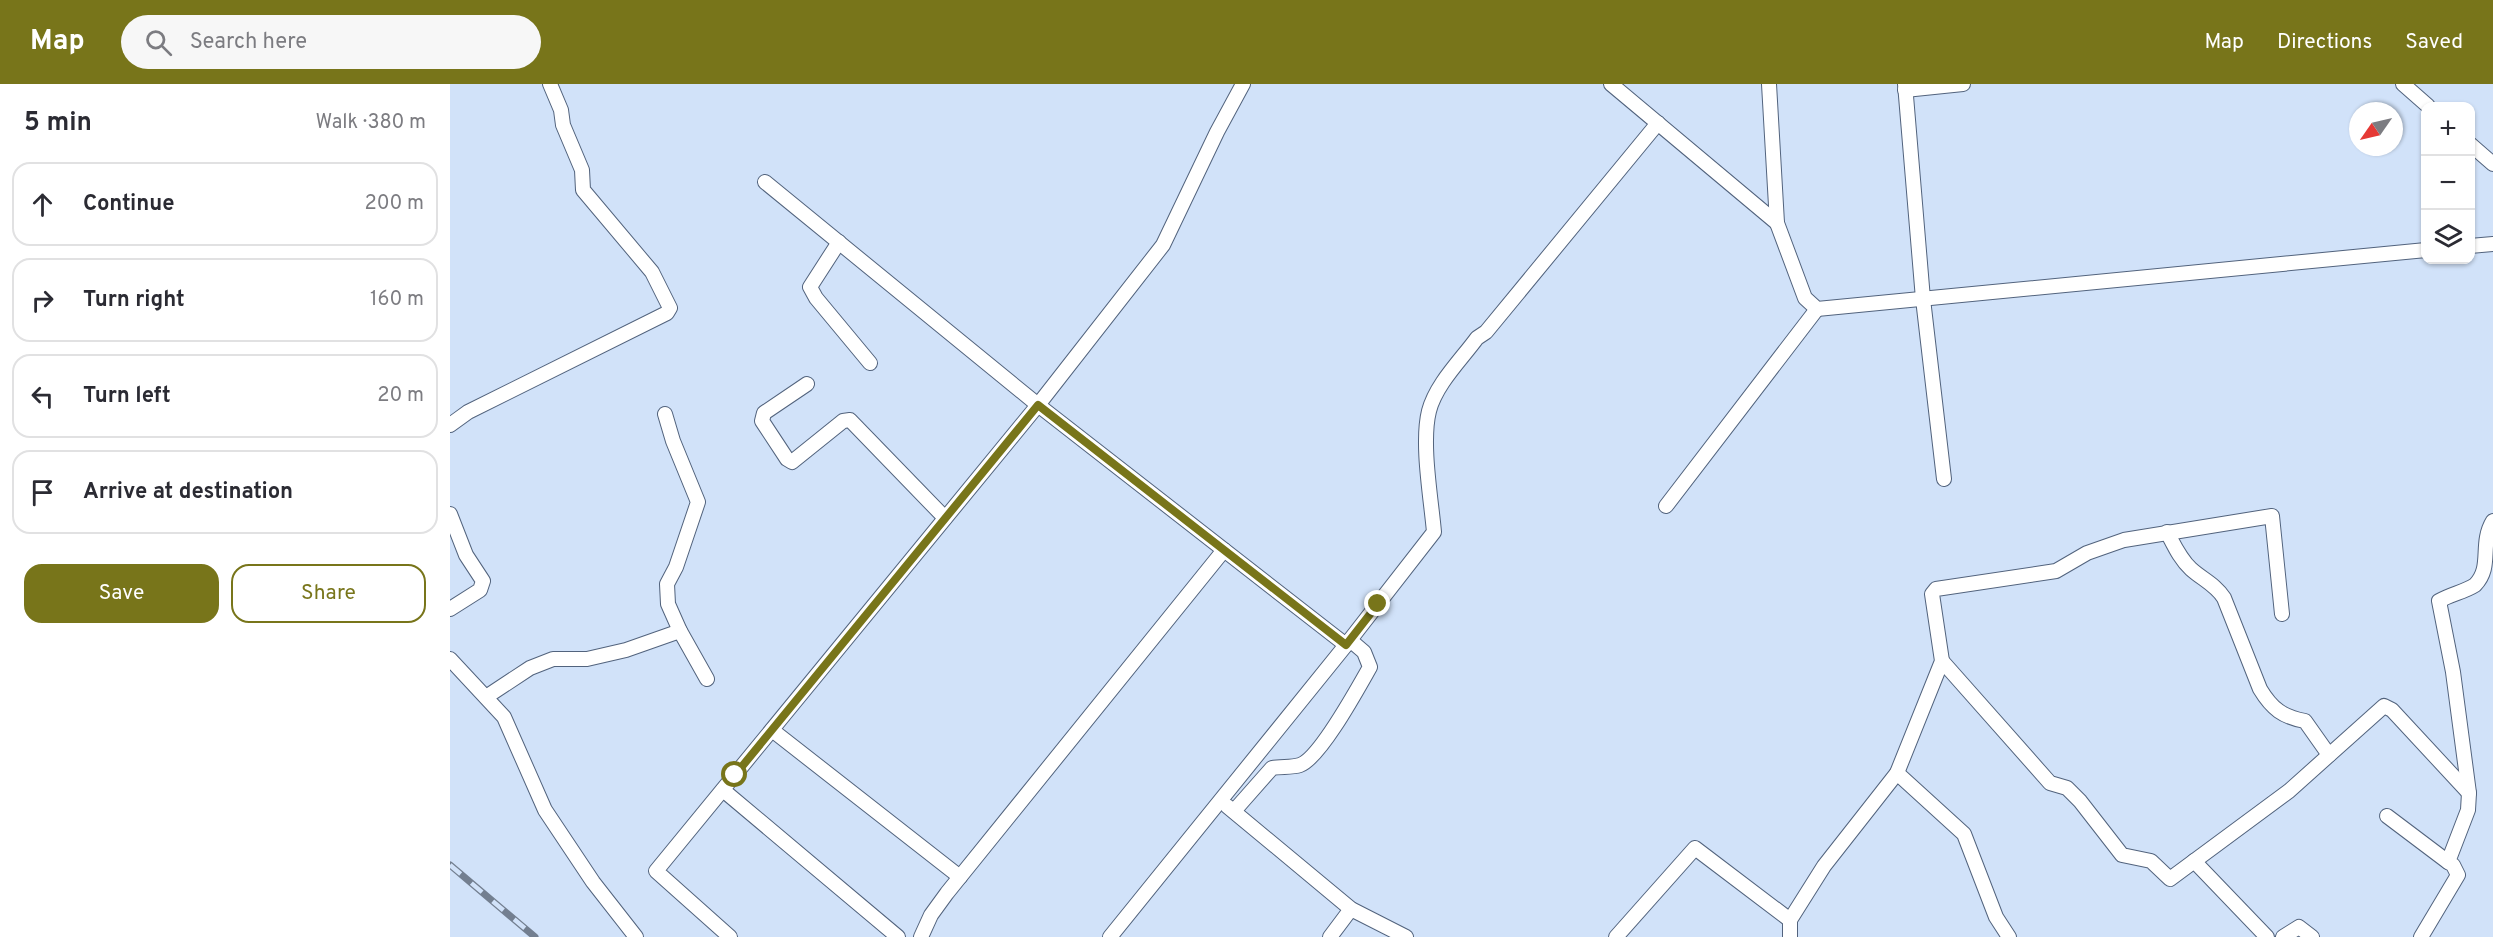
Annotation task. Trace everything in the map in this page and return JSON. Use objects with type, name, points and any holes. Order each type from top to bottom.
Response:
[{"type":"street","points":[[450,425],[468,412],[667,313],[670,308],[652,272],[583,190],[582,170],[563,125],[561,110],[550,84]]},
{"type":"street","points":[[730,937],[656,871],[1038,405],[1163,245],[1217,132],[1243,84]]},
{"type":"street","points":[[1611,84],[1777,223]]},
{"type":"street","points":[[1769,84],[1777,223],[1805,298],[1817,309]]},
{"type":"street","points":[[1944,479],[1923,299],[1905,87],[1963,84]]},
{"type":"street","points":[[2403,84],[2423,102]]},
{"type":"street","points":[[1110,937],[1348,643],[1434,532],[1427,442],[1429,412],[1437,392],[1477,338],[1486,332],[1658,123]]},
{"type":"street","points":[[2475,148],[2493,164]]},
{"type":"street","points":[[765,182],[1038,405],[1224,550],[1348,643],[1364,652],[1370,667],[1352,700],[1310,760],[1298,766],[1272,768],[1234,811]]},
{"type":"street","points":[[839,243],[810,287],[816,298],[870,363]]},
{"type":"street","points":[[2475,246],[2493,244]]},
{"type":"street","points":[[1666,506],[1817,309],[2421,250]]},
{"type":"street","points":[[807,384],[764,413],[762,421],[787,459],[792,462],[843,421],[850,420],[945,518]]},
{"type":"street","points":[[665,414],[673,441],[698,502],[676,567],[667,584],[668,604],[680,631],[707,679]]},
{"type":"street","points":[[450,513],[466,555],[483,581],[480,590],[450,609]]},
{"type":"street","points":[[1790,937],[1790,920],[1824,866],[1897,773],[1942,661],[1932,594],[1936,589],[2056,571],[2087,553],[2124,540],[2272,516],[2282,614]]},
{"type":"street","points":[[2448,862],[2468,810],[2469,794],[2453,672],[2439,601],[2476,585],[2489,574],[2493,567],[2489,532],[2493,521]]},
{"type":"street","points":[[2167,532],[2181,558],[2190,568],[2220,591],[2267,701],[2287,717],[2306,721],[2329,755]]},
{"type":"street","points":[[921,937],[931,915],[960,877],[1224,550]]},
{"type":"street","points":[[486,697],[530,668],[553,659],[587,659],[626,650],[680,631]]},
{"type":"street","points":[[450,659],[504,717],[545,810],[593,882],[636,937]]},
{"type":"street","points":[[1942,661],[2050,783],[2067,788],[2080,801],[2122,855],[2151,861],[2170,879],[2289,791],[2384,706],[2392,710],[2469,794]]},
{"type":"street","points":[[772,730],[960,877]]},
{"type":"street","points":[[1897,773],[1964,834],[1995,917],[2010,937]]},
{"type":"street","points":[[723,790],[898,937]]},
{"type":"street","points":[[1221,800],[1351,909],[1406,937]]},
{"type":"street","points":[[2387,816],[2453,865],[2458,875],[2421,937]]},
{"type":"street","points":[[1616,937],[1695,848],[1790,920]]},
{"type":"street","points":[[2194,861],[2267,937]]},
{"type":"street","points":[[1330,937],[1351,909]]},
{"type":"street","points":[[2283,937],[2299,927],[2312,937]]},
{"type":"railway","points":[[450,865],[535,937]]},
{"type":"route","points":[[735,775],[1038,405],[1346,645],[1378,604]]}]
